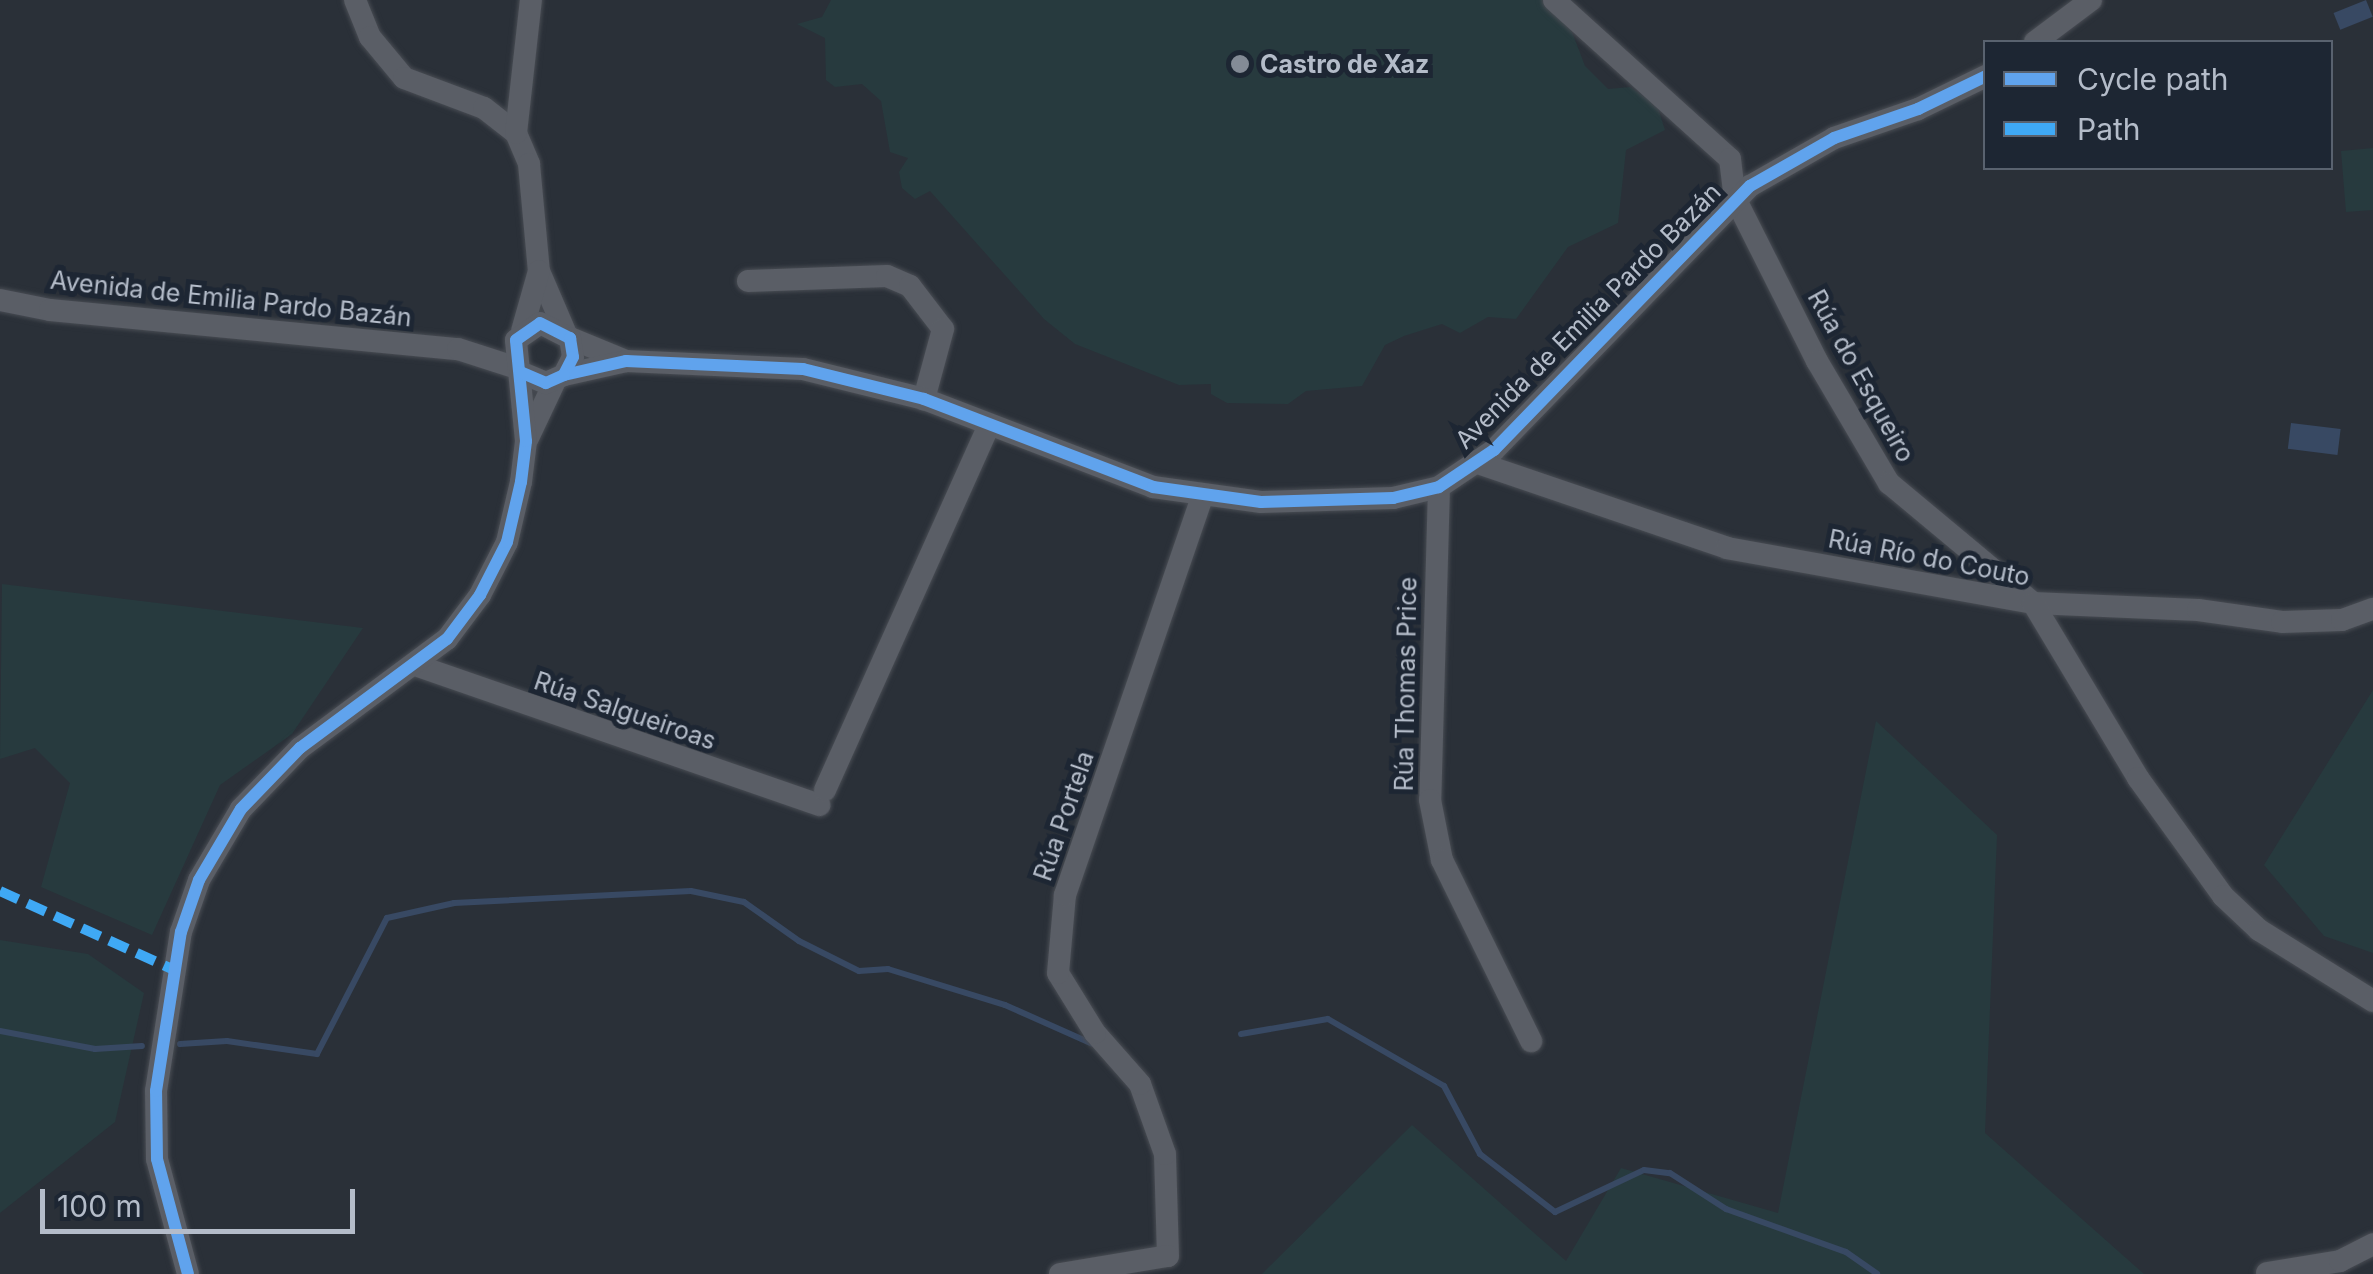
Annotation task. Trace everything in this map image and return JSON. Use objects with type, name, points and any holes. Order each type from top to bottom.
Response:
[{"type":"street","points":[[356,0],[370,37],[404,78],[484,108],[516,132]]},
{"type":"street","points":[[188,1274],[157,1159],[156,1090],[182,932],[199,880],[241,808],[300,748],[447,639],[480,595],[506,542],[526,442],[573,357],[539,270],[529,164],[516,132],[531,0]]},
{"type":"street","name":"Rúa do Esqueiro","points":[[1554,0],[1730,159],[1735,198],[1817,361],[1889,483],[2033,603]]},
{"type":"street","points":[[2038,40],[2091,0]]},
{"type":"street","name":"Avenida de Emilia Pardo Bazán","points":[[560,378],[626,361],[803,369],[924,398],[1094,468],[1202,496],[1354,502],[1439,487],[1478,463],[1735,198],[1834,138],[1918,109],[1983,77]]},
{"type":"street","points":[[526,442],[513,347],[539,270]]},
{"type":"street","points":[[748,282],[888,276],[910,286],[942,329],[924,398]]},
{"type":"street","name":"Avenida de Emilia Pardo Bazán","points":[[0,300],[50,310],[458,349],[518,370]]},
{"type":"street","points":[[521,332],[540,322],[568,336]]},
{"type":"street","name":"Avenida de Emilia Pardo Bazán","points":[[458,349],[521,332]]},
{"type":"street","name":"Avenida de Emilia Pardo Bazán","points":[[568,336],[626,361]]},
{"type":"street","points":[[518,370],[536,382],[560,378]]},
{"type":"street","name":"Rúa Salgueiroas","points":[[415,665],[822,798],[989,425]]},
{"type":"street","name":"Rúa Río do Couto","points":[[1478,463],[1727,548],[2033,603],[2138,778],[2223,896],[2259,930],[2373,1001]]},
{"type":"street","name":"Rúa Thomas Price","points":[[1439,487],[1430,800],[1442,860],[1531,1041]]},
{"type":"street","name":"Rúa Portela","points":[[1174,1265],[1165,1154],[1140,1084],[1095,1033],[1058,972],[1064,895],[1202,496]]},
{"type":"street","points":[[2033,603],[2198,610],[2282,622],[2342,620],[2373,609]]},
{"type":"street","points":[[2266,1273],[2340,1262],[2373,1244]]},
{"type":"street","points":[[1060,1274],[1174,1265]]},
{"type":"green space","points":[[831,0],[1560,0],[1585,66],[1608,89],[1630,87],[1657,105],[1665,130],[1626,150],[1618,223],[1568,247],[1516,319],[1488,317],[1460,333],[1442,324],[1404,336],[1385,345],[1362,386],[1306,391],[1288,404],[1227,403],[1211,394],[1211,384],[1179,385],[1075,344],[1044,319],[930,191],[915,199],[902,188],[899,172],[908,158],[890,152],[881,101],[862,84],[835,87],[826,80],[825,38],[797,24],[822,17]]},
{"type":"green space","points":[[2373,148],[2373,210],[2346,212],[2341,151]]},
{"type":"green space","points":[[2,584],[363,628],[292,734],[220,785],[152,935],[41,887],[70,783],[35,748],[0,759]]},
{"type":"green space","points":[[2373,690],[2373,953],[2324,936],[2264,865]]},
{"type":"green space","points":[[1876,721],[1997,835],[1985,1133],[2144,1274],[1262,1274],[1412,1125],[1566,1261],[1621,1168],[1778,1213]]},
{"type":"green space","points":[[0,940],[88,954],[144,993],[115,1122],[0,1213]]},
{"type":"water","points":[[2366,0],[2373,17],[2340,30],[2334,13]]},
{"type":"water","points":[[2291,423],[2341,429],[2337,455],[2288,449]]},
{"type":"waterway","points":[[180,1044],[227,1041],[317,1054],[387,918],[454,903],[691,891],[744,902],[799,941],[859,971],[888,969],[1005,1005],[1093,1044]]},
{"type":"waterway","points":[[1241,1034],[1328,1019],[1444,1086],[1480,1154],[1555,1212],[1644,1170],[1670,1173],[1726,1209],[1846,1252],[1877,1274]]},
{"type":"waterway","points":[[0,1031],[95,1049],[142,1046]]},
{"type":"marked path","points":[[0,891],[174,970]]},
{"type":"cycle path","points":[[564,375],[626,361],[803,369],[924,399],[1153,487],[1261,502],[1393,498],[1439,487],[1494,450],[1750,186],[1834,138],[1918,109],[1983,77]]},
{"type":"cycle path","points":[[188,1274],[157,1159],[156,1091],[181,932],[199,880],[241,809],[300,748],[447,639],[480,595],[507,542],[521,482],[526,441],[516,340],[540,323],[570,338],[573,357],[564,375],[546,383],[520,372]]},
{"type":"place","name":"Castro de Xaz","points":[[1240,64]]}]
